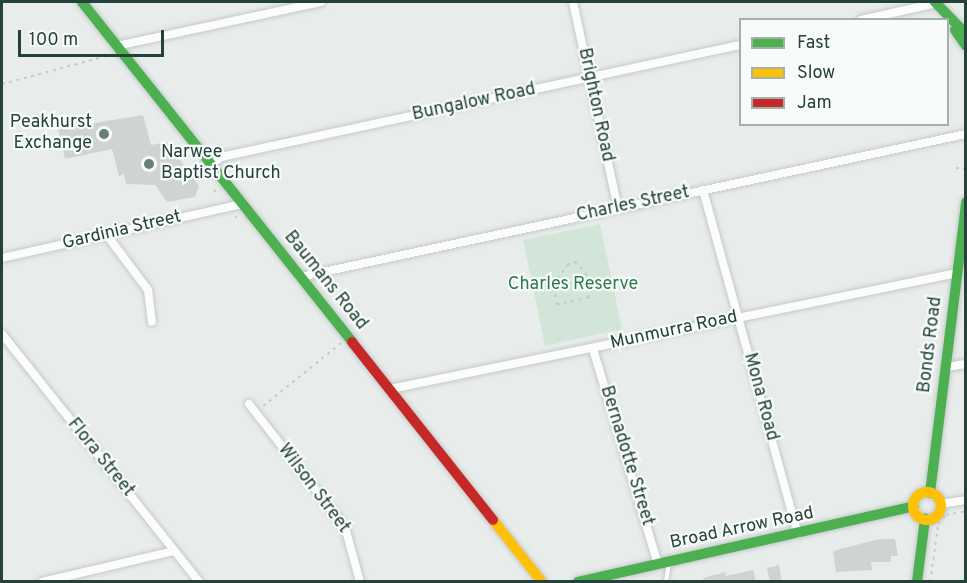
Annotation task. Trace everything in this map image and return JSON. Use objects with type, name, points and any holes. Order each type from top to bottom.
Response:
[{"type":"street","name":"Baumans Road","points":[[82,2],[542,582]]},
{"type":"street","points":[[117,47],[321,2]]},
{"type":"street","name":"Brighton Road","points":[[573,2],[618,208]]},
{"type":"street","points":[[869,18],[936,2],[954,24],[966,46]]},
{"type":"street","points":[[954,24],[966,34]]},
{"type":"street","name":"Bungalow Road","points":[[211,165],[221,157],[739,45]]},
{"type":"street","name":"Charles Street","points":[[300,277],[966,134]]},
{"type":"street","name":"Mona Road","points":[[703,190],[798,534]]},
{"type":"street","name":"Bonds Road","points":[[930,493],[966,202]]},
{"type":"street","name":"Gardinia Street","points":[[2,258],[242,204]]},
{"type":"street","points":[[106,234],[148,290],[152,322]]},
{"type":"street","name":"Munmurra Road","points":[[390,389],[957,273]]},
{"type":"street","name":"Flora Street","points":[[2,334],[199,582]]},
{"type":"street","name":"Bernadotte Street","points":[[593,349],[664,563]]},
{"type":"street","points":[[945,367],[966,364]]},
{"type":"street","name":"Wilson Street","points":[[249,404],[345,528],[360,582]]},
{"type":"street","points":[[930,493],[941,504],[937,516],[925,519],[917,515],[914,506],[918,496],[930,493]]},
{"type":"street","points":[[941,504],[966,500]]},
{"type":"street","name":"Broad Arrow Road","points":[[578,582],[914,506]]},
{"type":"street","points":[[917,582],[925,519]]},
{"type":"street","points":[[42,582],[174,551]]},
{"type":"lane","points":[[664,563],[666,582]]},
{"type":"path","points":[[2,84],[108,56],[117,47]]},
{"type":"path","points":[[956,168],[966,169]]},
{"type":"path","points":[[213,189],[217,193]]},
{"type":"path","points":[[575,262],[586,273],[590,296],[557,306],[553,285],[567,265],[575,262]]},
{"type":"path","points":[[255,412],[349,337]]},
{"type":"path","points":[[930,582],[938,524],[946,515],[966,512]]},
{"type":"green space","name":"Charles Reserve","points":[[600,224],[622,329],[545,346],[523,240]]},
{"type":"building","points":[[143,115],[151,145],[167,142],[199,186],[195,197],[167,202],[155,185],[126,184],[124,174],[119,176],[112,149],[65,159],[58,129]]},
{"type":"building","points":[[879,539],[895,539],[898,556],[891,556],[891,562],[871,562],[872,570],[836,572],[833,551]]},
{"type":"building","points":[[779,565],[782,582],[770,582],[767,568]]},
{"type":"building","points":[[753,570],[756,582],[704,582],[703,578],[725,572],[726,576]]},
{"type":"traffic: fast","points":[[82,2],[352,342]]},
{"type":"traffic: fast","points":[[935,2],[966,34]]},
{"type":"traffic: fast","points":[[955,30],[966,46]]},
{"type":"traffic: fast","points":[[930,493],[966,202]]},
{"type":"traffic: fast","points":[[578,582],[914,506]]},
{"type":"traffic: fast","points":[[917,582],[925,519]]},
{"type":"traffic: slow","points":[[927,492],[937,496],[941,506],[937,516],[927,520],[917,516],[913,506],[917,496],[927,492]]},
{"type":"traffic: slow","points":[[493,520],[542,582]]},
{"type":"traffic: jam","points":[[352,342],[493,520]]},
{"type":"place","name":"Peakhurst Exchange","points":[[104,134]]},
{"type":"place","name":"Narwee Baptist Church","points":[[149,164]]}]
